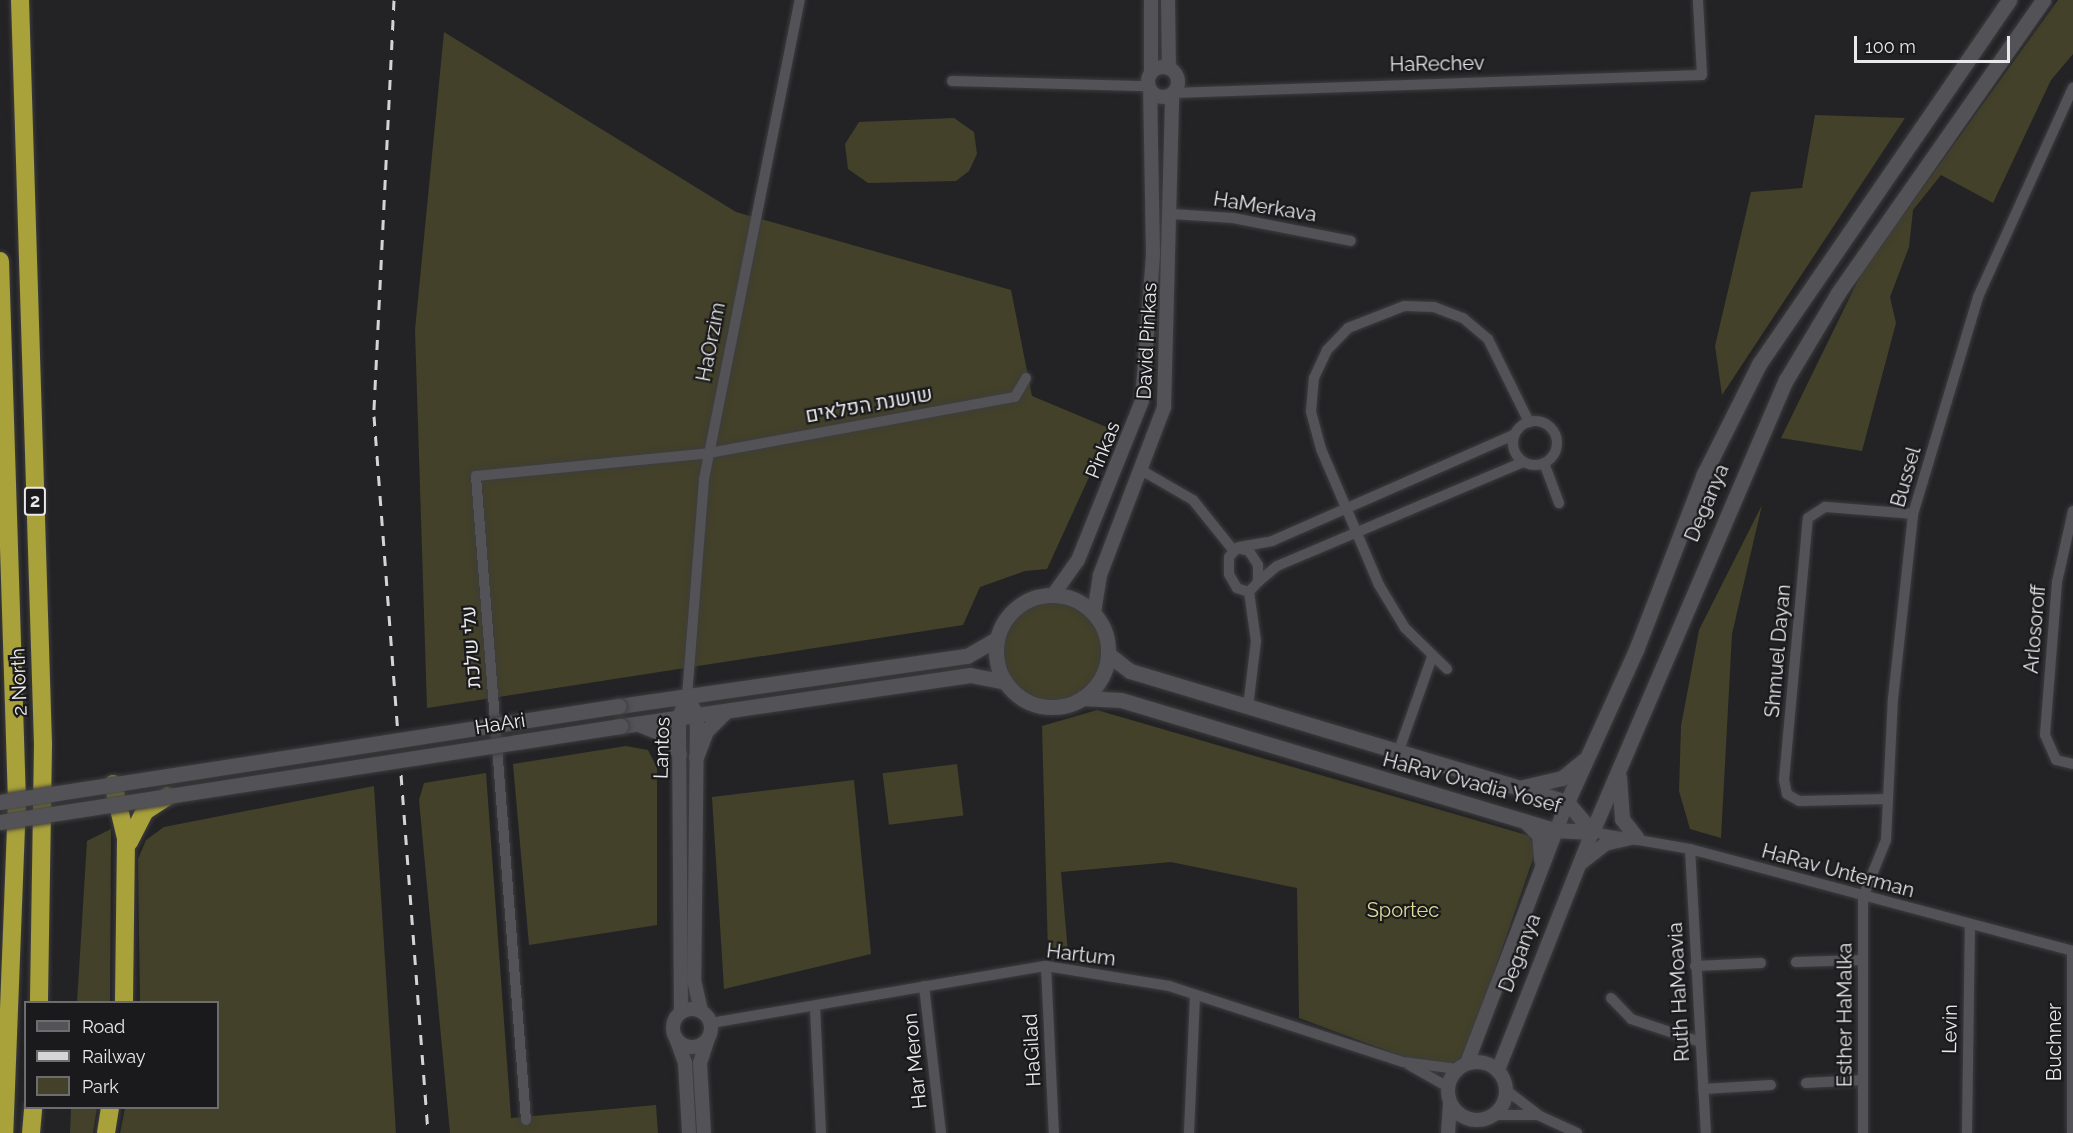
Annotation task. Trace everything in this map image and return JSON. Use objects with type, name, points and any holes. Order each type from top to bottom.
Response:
[{"type":"highway","name":"2 North","points":[[20,0],[43,745],[39,1001]]},
{"type":"highway","name":"2","points":[[0,261],[16,801],[4,1133]]},
{"type":"highway","points":[[114,784],[122,803],[126,859],[124,1001]]},
{"type":"highway","points":[[126,859],[140,817],[168,796]]},
{"type":"highway","points":[[32,1133],[33,1109]]},
{"type":"highway","points":[[106,1133],[111,1109]]},
{"type":"main road","name":"Deganya","points":[[1567,802],[1590,753],[1704,474],[1759,364],[2008,0]]},
{"type":"main road","name":"Deganya","points":[[1592,832],[1785,380],[1838,293],[2043,0]]},
{"type":"main road","points":[[1053,595],[1073,599],[1094,613],[1106,636],[1108,654],[1101,679],[1082,698],[1058,706],[1040,705],[1005,682],[997,639],[1014,609],[1053,595]]},
{"type":"main road","name":"HaAri","points":[[0,802],[619,706],[967,656],[997,639]]},
{"type":"main road","name":"HaRav Ovadia Yosef","points":[[1108,654],[1130,670],[1398,753],[1567,802],[1592,832]]},
{"type":"main road","name":"HaAri","points":[[0,822],[621,726],[970,675],[1005,682]]},
{"type":"main road","name":"HaRav Ovadia Yosef","points":[[1082,698],[1121,700],[1554,830],[1592,832]]},
{"type":"main road","points":[[696,757],[705,731],[726,711]]},
{"type":"main road","points":[[639,724],[663,732],[679,754]]},
{"type":"main road","points":[[1514,788],[1562,778],[1590,753]]},
{"type":"main road","points":[[1620,766],[1622,819],[1636,837]]},
{"type":"main road","points":[[1526,822],[1539,835],[1541,860]]},
{"type":"street","name":"HaOrzim","points":[[687,696],[709,453],[800,0]]},
{"type":"street","points":[[1149,89],[1151,0]]},
{"type":"street","points":[[952,81],[1149,89],[1159,97],[1173,94],[1178,78],[1170,68],[1168,0]]},
{"type":"street","name":"HaRechev","points":[[1173,94],[1702,75],[1698,0]]},
{"type":"street","points":[[1151,72],[1170,68]]},
{"type":"street","name":"Bussel","points":[[1863,897],[1886,840],[1887,799],[1913,514],[1978,297],[2073,88]]},
{"type":"street","name":"Pinkas","points":[[1053,595],[1078,560],[1143,401],[1154,255],[1149,89]]},
{"type":"street","name":"David Pinkas","points":[[1094,613],[1100,575],[1164,407],[1172,214],[1173,94]]},
{"type":"street","name":"HaMerkava","points":[[1172,214],[1233,218],[1351,241]]},
{"type":"street","points":[[1447,669],[1432,657],[1388,602],[1347,509],[1311,411],[1314,378],[1327,350],[1348,328],[1374,313],[1404,306],[1434,307],[1463,318],[1488,339],[1529,422]]},
{"type":"street","name":"שושנת הפלאים","points":[[709,453],[1015,397],[1026,378]]},
{"type":"street","points":[[1236,549],[1272,541],[1347,509],[1514,435],[1529,422],[1546,424],[1556,438],[1555,452],[1544,464]]},
{"type":"street","points":[[1514,435],[1513,449],[1523,462]]},
{"type":"street","name":"עלי שלכת","points":[[526,1120],[476,476],[709,453]]},
{"type":"street","points":[[1248,707],[1256,641],[1250,592],[1275,567],[1523,462],[1544,464]]},
{"type":"street","points":[[1544,464],[1559,503]]},
{"type":"street","points":[[1141,470],[1192,500],[1236,549],[1255,559],[1258,582]]},
{"type":"street","name":"Shmuel Dayan","points":[[1887,799],[1799,801],[1787,794],[1784,780],[1808,518],[1825,507],[1913,514]]},
{"type":"street","name":"Arlosoroff","points":[[2073,511],[2056,582],[2045,735],[2049,752],[2073,764]]},
{"type":"street","points":[[1236,549],[1230,577],[1238,588],[1250,592]]},
{"type":"street","points":[[1398,753],[1432,657]]},
{"type":"street","name":"Lantos","points":[[687,696],[697,715],[694,980],[701,1010]]},
{"type":"street","name":"Lantos","points":[[681,1012],[679,718],[687,696]]},
{"type":"street","name":"Deganya","points":[[1462,1066],[1541,860],[1567,802]]},
{"type":"street","name":"Deganya","points":[[1498,1070],[1571,877],[1592,832]]},
{"type":"street","name":"HaRav Unterman","points":[[1592,832],[1636,837],[1690,849],[1863,897],[2073,951]]},
{"type":"street","points":[[1571,877],[1594,851],[1636,837]]},
{"type":"street","name":"Ruth HaMoavia","points":[[1690,849],[1706,1133]]},
{"type":"street","name":"Esther HaMalka","points":[[1863,897],[1863,1133]]},
{"type":"street","name":"Levin","points":[[1966,1133],[1970,925]]},
{"type":"street","name":"Buchner","points":[[2072,1133],[2073,951]]},
{"type":"street","points":[[1796,962],[1863,960]]},
{"type":"street","points":[[1695,966],[1761,963]]},
{"type":"street","name":"Hartum","points":[[711,1023],[1046,966],[1194,995],[1403,1062],[1448,1087]]},
{"type":"street","name":"HaGilad","points":[[1046,966],[1054,1133]]},
{"type":"street","name":"Har Meron","points":[[924,986],[941,1133]]},
{"type":"street","points":[[1189,1133],[1194,995]]},
{"type":"street","points":[[1611,998],[1631,1019],[1700,1042]]},
{"type":"street","points":[[815,1007],[821,1133]]},
{"type":"street","points":[[689,1133],[685,1063],[673,1028],[681,1012],[701,1010],[711,1023],[700,1063],[704,1133]]},
{"type":"street","points":[[676,1038],[692,1047],[708,1039]]},
{"type":"street","name":"Hartum","points":[[1403,1062],[1462,1066]]},
{"type":"street","points":[[1448,1133],[1450,1104],[1448,1087],[1462,1066],[1498,1070],[1506,1090],[1540,1116],[1577,1133]]},
{"type":"street","points":[[1806,1083],[1863,1080]]},
{"type":"street","points":[[1703,1089],[1772,1085]]},
{"type":"street","points":[[1450,1104],[1477,1127],[1495,1115],[1506,1090]]},
{"type":"street","points":[[1495,1115],[1540,1116]]},
{"type":"green space","points":[[2058,0],[2073,0],[2073,54],[2051,80],[1993,203],[1941,175],[1913,210],[1909,247],[1890,297],[1896,323],[1862,451],[1781,438],[1862,272]]},
{"type":"green space","points":[[444,32],[736,212],[1011,290],[1032,396],[1111,429],[1047,569],[1025,571],[980,587],[963,625],[427,708],[415,330]]},
{"type":"green space","points":[[1815,115],[1905,118],[1722,395],[1715,346],[1751,192],[1802,188]]},
{"type":"green space","points":[[954,118],[974,132],[977,154],[969,171],[956,181],[868,183],[848,169],[845,144],[859,122]]},
{"type":"green space","points":[[1762,505],[1732,634],[1721,838],[1690,829],[1679,791],[1681,726],[1699,630]]},
{"type":"green space","points":[[1051,601],[1070,605],[1086,616],[1097,632],[1101,651],[1097,670],[1086,686],[1070,697],[1051,701],[1032,697],[1016,686],[1005,670],[1001,651],[1005,632],[1016,616],[1032,605]]},
{"type":"green space","name":"Sportec","points":[[1097,710],[1530,836],[1535,853],[1465,1056],[1442,1071],[1299,1018],[1297,888],[1171,862],[1061,872],[1068,953],[1048,954],[1042,726]]},
{"type":"green space","points":[[626,746],[648,750],[657,768],[657,925],[529,945],[513,764]]},
{"type":"green space","points":[[957,764],[963,816],[889,825],[883,773]]},
{"type":"green space","points":[[486,773],[511,1118],[656,1105],[658,1133],[450,1133],[419,800],[424,783]]},
{"type":"green space","points":[[854,780],[871,954],[724,989],[712,797]]},
{"type":"green space","points":[[374,786],[396,1133],[120,1133],[125,1109],[219,1109],[219,1001],[140,1001],[138,859],[146,840],[164,827]]},
{"type":"green space","points":[[111,829],[110,1001],[77,1001],[87,841]]},
{"type":"green space","points":[[71,1109],[97,1109],[93,1133],[70,1133]]},
{"type":"railway","points":[[394,0],[374,416],[428,1133]]}]
